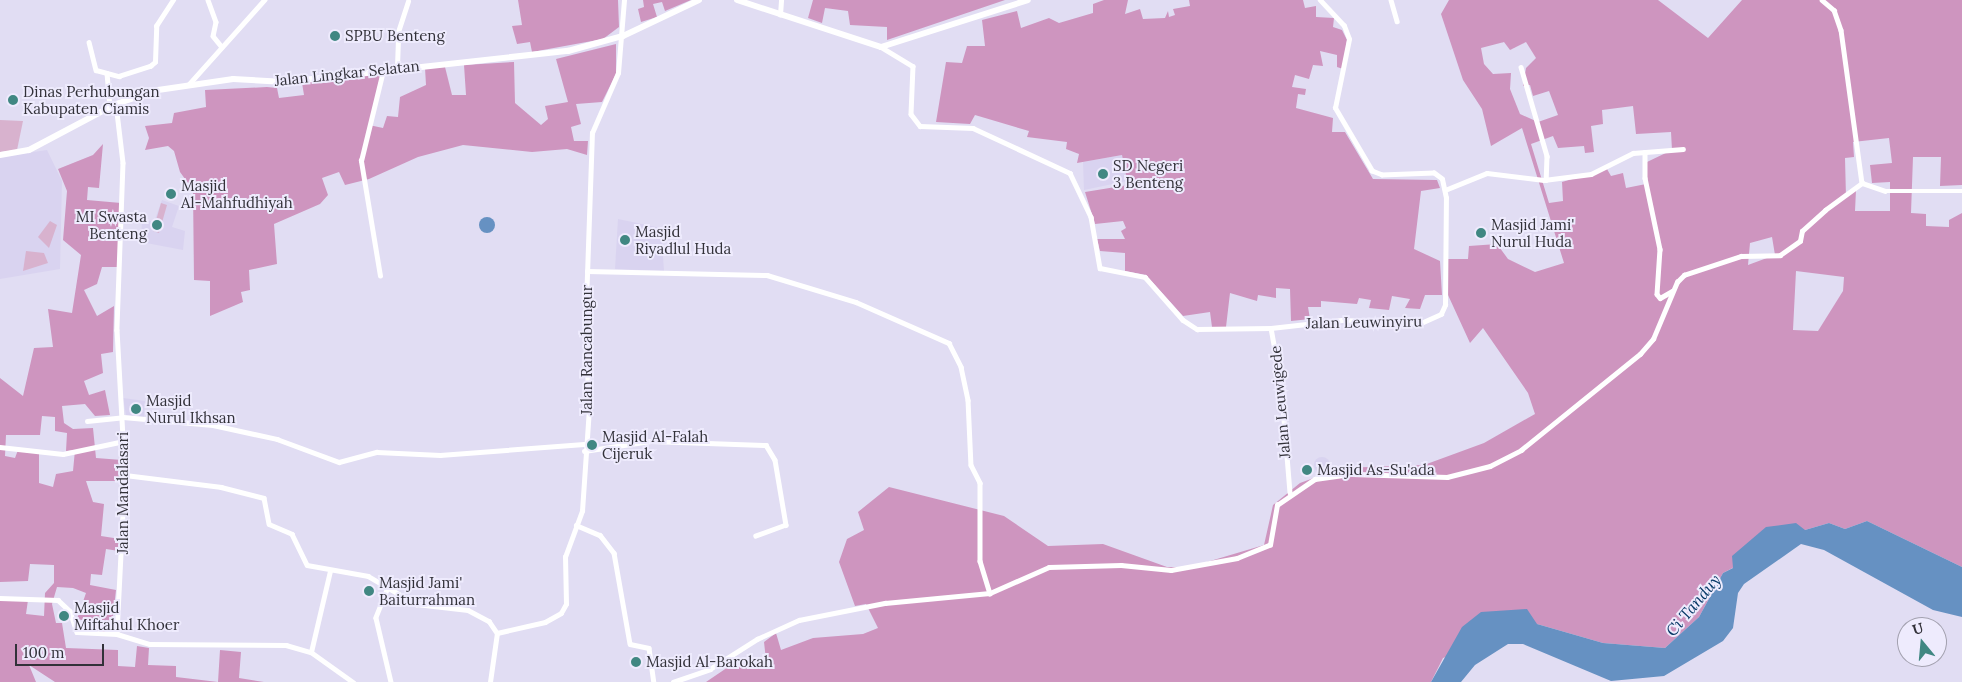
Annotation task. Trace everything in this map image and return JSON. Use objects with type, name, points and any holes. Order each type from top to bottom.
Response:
[{"type":"street","points":[[89,42],[93,67],[107,74],[127,75],[153,65],[156,26],[173,0]]},
{"type":"street","points":[[208,0],[216,22],[213,36],[222,47]]},
{"type":"street","points":[[189,84],[264,0]]},
{"type":"street","name":"Jalan Rancabungur","points":[[497,633],[539,625],[564,609],[565,557],[582,511],[584,444],[589,409],[587,271],[592,133],[618,73],[624,36],[624,0]]},
{"type":"street","name":"Jalan Lingkar Selatan","points":[[0,155],[44,143],[113,105],[189,84],[250,78],[285,82],[397,67],[554,54],[624,36],[699,0]]},
{"type":"street","points":[[736,0],[881,47],[1028,0]]},
{"type":"street","points":[[780,15],[781,0]]},
{"type":"street","points":[[1320,0],[1344,26],[1349,39],[1335,108],[1372,171],[1382,175],[1437,174],[1445,190],[1491,172],[1546,180],[1591,174],[1629,155],[1683,149]]},
{"type":"street","points":[[1391,0],[1397,21]]},
{"type":"street","points":[[1822,0],[1834,10],[1840,30],[1862,183]]},
{"type":"street","points":[[397,67],[398,32],[408,2]]},
{"type":"street","name":"Jalan Leuwigede","points":[[881,47],[913,66],[911,114],[920,126],[973,128],[1070,173],[1091,216],[1100,268],[1145,278],[1183,320],[1197,329],[1271,328],[1279,363],[1290,493]]},
{"type":"street","points":[[1521,68],[1547,156],[1546,180]]},
{"type":"street","points":[[380,276],[361,161],[383,69]]},
{"type":"street","name":"Jalan Mandalasari","points":[[107,74],[123,163],[117,330],[125,475],[117,634]]},
{"type":"street","points":[[1645,152],[1644,178],[1660,249],[1657,294],[1660,298],[1674,289]]},
{"type":"street","points":[[1862,183],[1885,190],[1962,191]]},
{"type":"street","points":[[673,682],[710,668],[757,639],[800,620],[885,603],[990,593],[1049,567],[1121,565],[1171,570],[1254,552],[1270,545],[1275,510],[1290,493],[1324,477],[1429,473],[1447,477],[1490,466],[1521,450],[1640,354],[1654,338],[1674,289],[1684,275],[1704,264],[1741,256],[1780,255],[1800,241],[1802,231],[1825,210],[1862,183]]},
{"type":"street","name":"Jalan Leuwinyiru","points":[[1271,328],[1342,320],[1420,324],[1441,314],[1445,305],[1445,190]]},
{"type":"street","points":[[587,271],[767,275],[856,302],[949,343],[962,367],[968,400],[971,465],[980,483],[980,561],[990,593]]},
{"type":"street","points":[[86,421],[123,416],[222,426],[278,439],[339,462],[383,451],[440,455],[584,444]]},
{"type":"street","points":[[0,447],[63,454],[124,441]]},
{"type":"street","points":[[584,451],[650,441],[766,445],[775,460],[786,525],[756,536]]},
{"type":"street","points":[[125,475],[221,487],[264,498],[268,524],[296,538],[304,563],[330,571],[362,574],[389,585],[416,604],[451,606],[480,614],[497,633],[490,682]]},
{"type":"street","points":[[576,525],[600,535],[614,553],[630,644],[649,648],[654,682]]},
{"type":"street","points":[[311,652],[330,571]]},
{"type":"street","points":[[389,585],[376,618],[392,682]]},
{"type":"street","points":[[0,598],[58,600],[70,610],[77,632],[117,634],[150,644],[242,648],[278,644],[311,652],[353,682]]},
{"type":"shaded area","points":[[518,0],[618,0],[619,27],[603,39],[532,52],[530,42],[517,44],[512,26],[522,25]]},
{"type":"shaded area","points":[[643,0],[691,0],[665,11],[662,2],[653,4],[657,17],[641,22],[638,9],[644,7]]},
{"type":"shaded area","points":[[813,0],[1005,0],[887,40],[887,27],[850,25],[848,11],[825,8],[822,23],[808,18]]},
{"type":"shaded area","points":[[1104,0],[1128,0],[1125,14],[1140,9],[1143,19],[1165,18],[1168,11],[1169,17],[1175,15],[1173,9],[1190,6],[1189,0],[1303,0],[1305,8],[1316,6],[1316,17],[1334,18],[1333,27],[1342,30],[1347,40],[1343,69],[1337,67],[1337,55],[1320,51],[1323,66],[1313,65],[1309,79],[1295,75],[1292,87],[1306,89],[1305,95],[1298,94],[1296,108],[1333,118],[1332,132],[1345,132],[1373,179],[1437,180],[1440,188],[1421,191],[1414,249],[1440,261],[1442,295],[1425,295],[1420,309],[1405,308],[1410,299],[1392,296],[1389,310],[1369,308],[1371,300],[1359,298],[1357,304],[1321,301],[1321,307],[1308,307],[1310,319],[1291,321],[1290,289],[1276,288],[1276,298],[1258,295],[1257,301],[1230,293],[1226,327],[1212,327],[1210,312],[1183,316],[1146,275],[1125,271],[1125,253],[1100,251],[1097,239],[1125,239],[1121,231],[1126,228],[1123,221],[1095,224],[1085,192],[1128,185],[1122,155],[1077,163],[1079,154],[1066,149],[1067,142],[1027,137],[1029,131],[975,115],[970,124],[936,122],[946,62],[962,63],[967,46],[985,46],[982,20],[1017,11],[1021,28],[1049,18],[1059,23],[1093,13],[1093,4]]},
{"type":"shaded area","points":[[1449,0],[1658,0],[1708,38],[1742,0],[1962,0],[1962,185],[1940,186],[1941,157],[1913,157],[1911,213],[1926,214],[1926,226],[1949,227],[1949,220],[1962,213],[1962,567],[1867,521],[1845,529],[1829,523],[1805,530],[1723,573],[1699,617],[1665,648],[1603,643],[1537,624],[1443,658],[1431,682],[706,682],[737,661],[742,668],[766,660],[764,642],[776,633],[781,650],[813,638],[863,634],[878,628],[866,604],[855,606],[839,562],[847,539],[864,530],[858,512],[889,487],[1004,516],[1048,546],[1103,544],[1167,567],[1190,567],[1264,545],[1273,505],[1300,483],[1341,468],[1424,465],[1484,443],[1535,414],[1528,393],[1483,328],[1470,343],[1448,295],[1448,259],[1468,259],[1469,246],[1497,244],[1508,259],[1535,272],[1564,263],[1522,128],[1491,146],[1482,109],[1463,80],[1441,14]],"holes":[[[1504,42],[1510,50],[1526,42],[1536,58],[1526,68],[1523,86],[1530,85],[1533,96],[1549,91],[1558,115],[1538,122],[1520,114],[1510,89],[1511,73],[1493,74],[1484,64],[1481,48]],[[1633,106],[1636,134],[1671,132],[1672,150],[1647,162],[1646,184],[1626,188],[1623,173],[1611,176],[1607,169],[1562,182],[1563,201],[1549,203],[1531,144],[1553,136],[1558,148],[1584,146],[1585,153],[1594,152],[1591,126],[1603,124],[1602,110]],[[1889,138],[1892,163],[1870,165],[1872,183],[1890,182],[1890,211],[1855,211],[1856,190],[1846,197],[1845,158],[1854,157],[1853,142]],[[1772,237],[1775,255],[1748,265],[1750,243]],[[1796,271],[1844,277],[1843,291],[1818,331],[1793,330]]]},
{"type":"shaded area","points":[[616,44],[616,74],[602,102],[576,104],[581,124],[571,127],[574,141],[588,141],[587,155],[567,149],[532,152],[463,145],[418,157],[369,179],[345,185],[339,172],[322,178],[328,195],[320,204],[274,224],[277,264],[249,270],[250,290],[241,292],[243,302],[210,316],[210,281],[194,280],[193,190],[180,172],[174,151],[168,146],[145,150],[149,138],[145,126],[172,123],[174,113],[206,107],[205,90],[277,88],[279,98],[304,95],[302,83],[381,73],[369,125],[383,128],[387,116],[398,117],[400,97],[426,85],[425,68],[445,67],[452,95],[466,95],[464,65],[514,62],[515,103],[541,125],[548,119],[545,106],[568,102],[556,59]]},
{"type":"shaded area","points":[[0,120],[23,121],[17,150],[0,152]]},
{"type":"shaded area","points":[[103,144],[99,188],[88,187],[87,200],[121,203],[118,267],[102,267],[97,284],[84,290],[97,316],[114,306],[113,352],[101,354],[103,373],[84,381],[89,395],[105,390],[110,415],[95,416],[85,404],[62,406],[64,423],[73,429],[93,428],[96,458],[122,460],[121,481],[86,481],[93,502],[104,504],[101,536],[120,539],[119,551],[106,549],[102,575],[91,574],[90,585],[116,590],[111,634],[86,633],[88,621],[77,619],[86,593],[73,588],[57,587],[52,604],[56,623],[62,623],[66,648],[118,650],[118,666],[135,667],[137,646],[149,648],[148,665],[176,666],[176,677],[218,682],[55,682],[29,665],[36,682],[0,682],[0,600],[28,600],[26,614],[44,616],[45,593],[54,583],[54,565],[30,564],[28,581],[0,582],[0,378],[23,396],[34,348],[53,347],[48,309],[72,313],[81,255],[63,240],[67,191],[58,169],[93,155]],"holes":[[[42,416],[55,417],[55,431],[67,433],[66,451],[75,450],[73,471],[56,474],[53,487],[39,483],[39,452],[18,450],[15,458],[5,456],[6,435],[40,435]]]},
{"type":"shaded area","points":[[47,150],[62,181],[60,269],[0,279],[0,157]]},
{"type":"shaded area","name":"SD Negeri 3 Benteng","points":[[1122,155],[1127,181],[1084,190],[1083,162]]},
{"type":"shaded area","name":"MI Swasta Benteng","points":[[162,200],[179,206],[172,227],[185,231],[183,250],[141,242],[142,219],[154,222]]},
{"type":"shaded area","points":[[161,203],[167,205],[159,233],[153,231]]},
{"type":"shaded area","points":[[618,219],[661,228],[664,271],[615,269]]},
{"type":"shaded area","points":[[50,221],[57,225],[49,248],[38,237]]},
{"type":"shaded area","points":[[26,251],[44,253],[48,263],[23,271]]},
{"type":"shaded area","points":[[123,398],[145,401],[144,417],[126,415]]},
{"type":"shaded area","points":[[1322,457],[1328,459],[1330,465],[1328,471],[1322,473],[1316,471],[1314,465],[1316,459]]},
{"type":"shaded area","points":[[220,650],[241,652],[239,678],[264,682],[218,682]]},
{"type":"water","points":[[484,217],[490,217],[495,222],[493,231],[484,233],[479,228],[479,222]]},
{"type":"water","points":[[1867,521],[1962,567],[1962,617],[1933,610],[1824,550],[1801,544],[1744,584],[1738,593],[1733,628],[1723,641],[1664,676],[1611,681],[1523,644],[1508,644],[1475,665],[1461,682],[1431,682],[1462,627],[1481,612],[1527,609],[1537,624],[1603,643],[1665,648],[1699,617],[1723,573],[1733,568],[1732,556],[1766,527],[1796,523],[1805,530],[1829,523],[1845,529]]},
{"type":"place","name":"SPBU Benteng","points":[[335,36]]},
{"type":"place","name":"Dinas Perhubungan Kabupaten Ciamis","points":[[13,100]]},
{"type":"place","name":"SD Negeri 3 Benteng","points":[[1103,174]]},
{"type":"place","name":"Masjid Al-Mahfudhiyah","points":[[171,194]]},
{"type":"place","name":"MI Swasta Benteng","points":[[157,225]]},
{"type":"place","name":"Masjid Jami' Nurul Huda","points":[[1481,233]]},
{"type":"place","name":"Masjid Riyadlul Huda","points":[[625,240]]},
{"type":"place","name":"Masjid Nurul Ikhsan","points":[[136,409]]},
{"type":"place","name":"Masjid Al-Falah Cijeruk","points":[[592,445]]},
{"type":"place","name":"Masjid As-Su'ada","points":[[1307,470]]},
{"type":"place","name":"Masjid Jami' Baiturrahman","points":[[369,591]]},
{"type":"place","name":"Masjid Miftahul Khoer","points":[[64,616]]},
{"type":"place","name":"Masjid Al-Barokah","points":[[636,662]]},
{"type":"water label","name":"Ci Tanduy","points":[[1693,605]]}]
